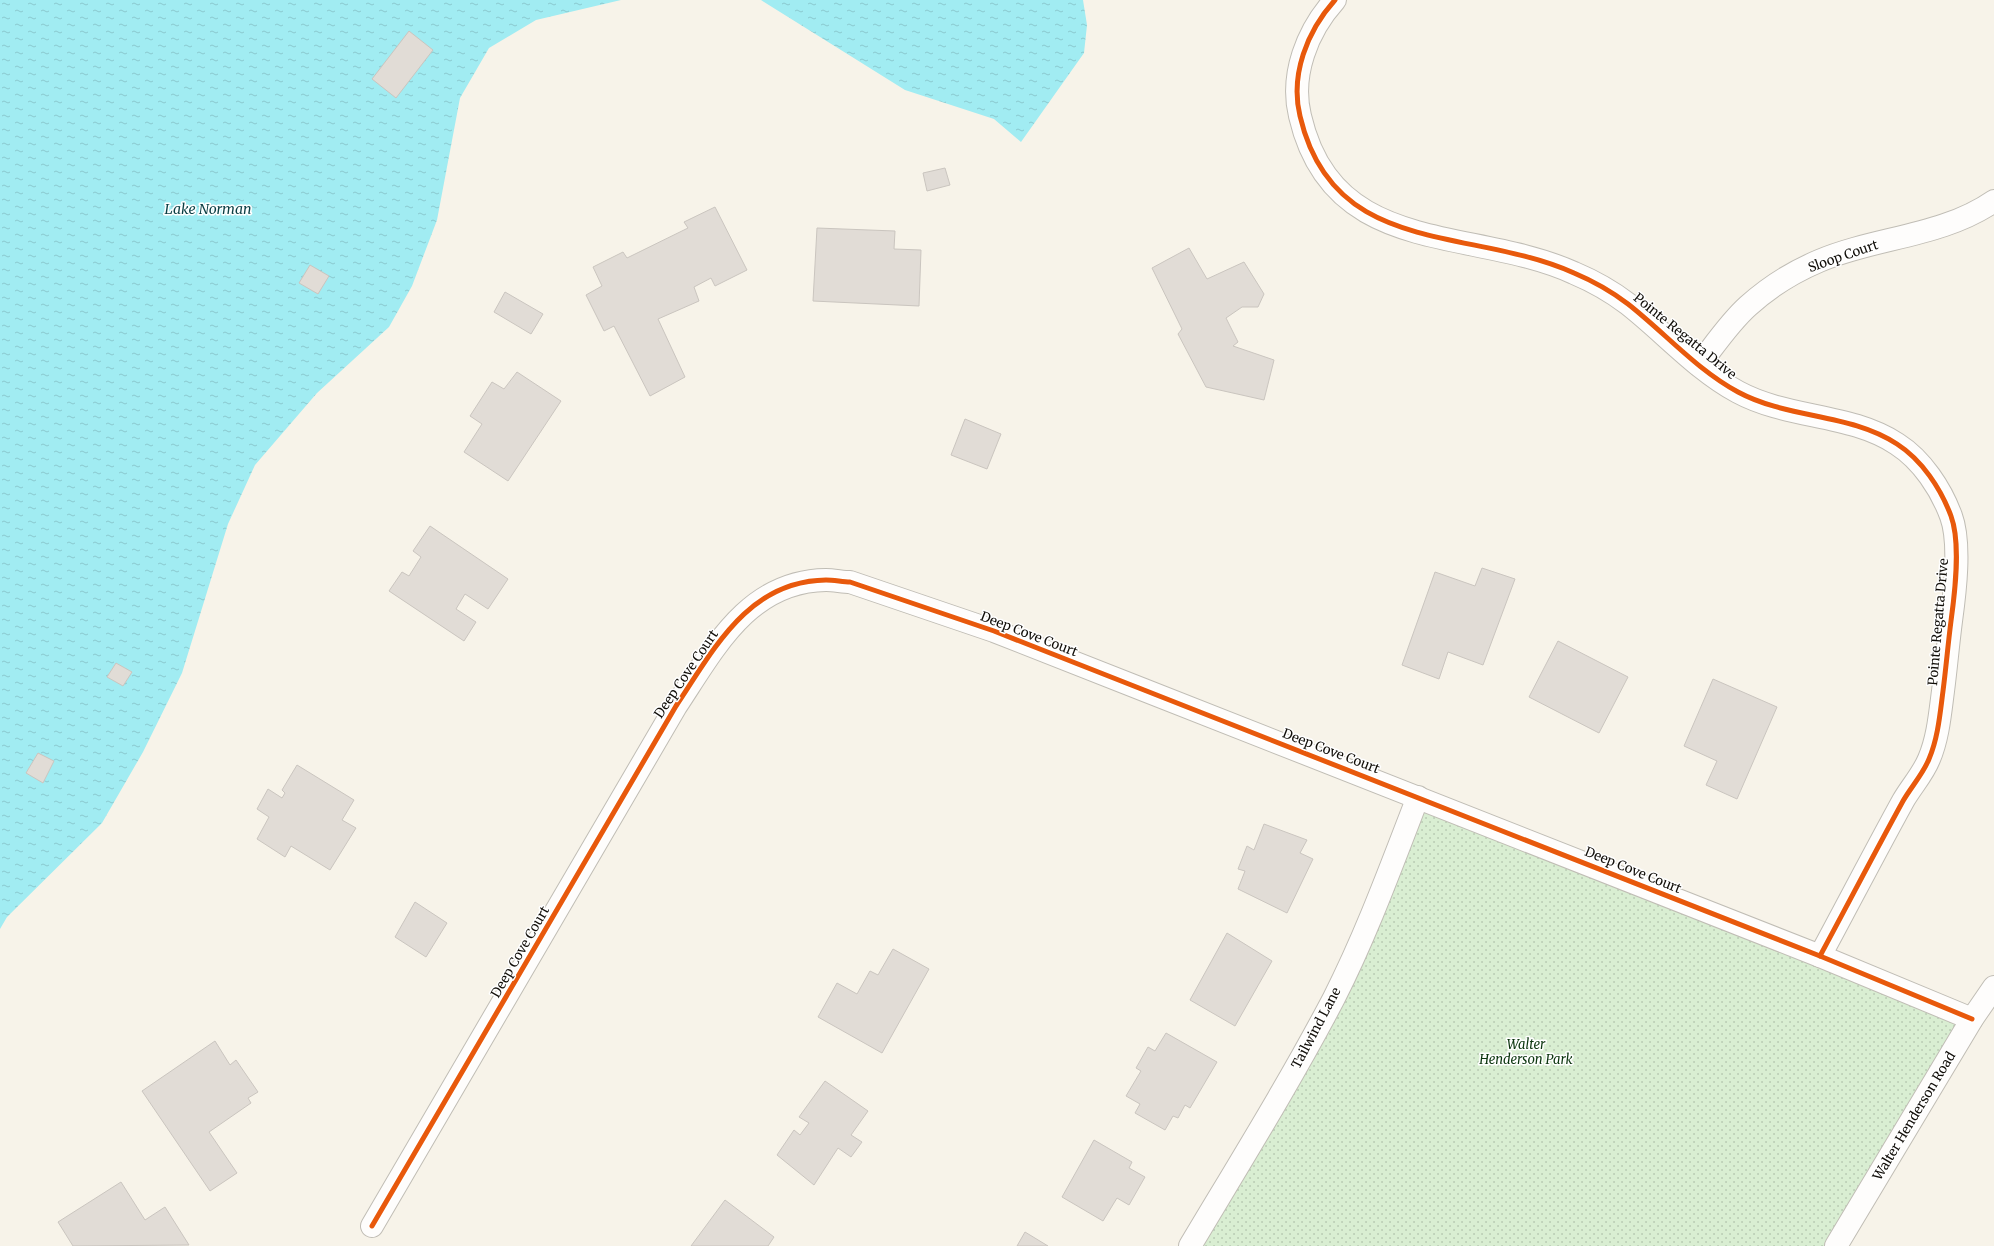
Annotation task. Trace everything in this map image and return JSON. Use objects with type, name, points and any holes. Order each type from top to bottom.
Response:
[{"type":"street","name":"Pointe Regatta Drive","points":[[1335,0],[1324,12],[1311,32],[1300,66],[1297,85],[1299,112],[1307,142],[1323,174],[1335,188],[1350,201],[1374,217],[1392,225],[1423,234],[1509,252],[1570,271],[1596,283],[1628,304],[1699,365],[1740,394],[1782,409],[1857,426],[1894,442],[1908,452],[1920,464],[1940,492],[1952,519],[1955,537],[1956,567],[1953,606],[1938,729],[1929,760],[1904,799],[1820,956]]},
{"type":"street","name":"Sloop Court","points":[[1699,365],[1746,307],[1778,282],[1819,261],[1851,250],[1917,234],[1960,219],[1994,202]]},
{"type":"street","name":"Deep Cove Court","points":[[372,1226],[676,706],[719,641],[748,608],[770,593],[793,584],[826,580],[850,582],[994,631],[1820,956],[1972,1019]]},
{"type":"street","name":"Tailwind Lane","points":[[1190,1246],[1296,1066],[1334,996],[1378,898],[1418,797]]},
{"type":"street","name":"Walter Henderson Road","points":[[1836,1246],[1972,1019],[1994,987]]},
{"type":"green space","name":"Walter Henderson Park","points":[[1420,800],[1970,1020],[1835,1246],[1192,1246],[1297,1069]]},
{"type":"water","name":"Lake Norman","points":[[0,0],[621,0],[536,20],[489,48],[460,98],[437,220],[412,286],[389,327],[317,393],[255,465],[228,524],[182,673],[143,752],[102,823],[7,917],[0,929]]},
{"type":"water","points":[[761,0],[1083,0],[1087,25],[1084,53],[1021,142],[994,119],[905,90]]},
{"type":"building","points":[[409,31],[433,50],[396,98],[372,79]]},
{"type":"building","points":[[945,168],[950,185],[927,191],[923,173]]},
{"type":"building","points":[[715,207],[747,270],[715,286],[711,278],[694,287],[699,301],[658,319],[685,377],[650,396],[614,326],[604,331],[586,295],[602,286],[593,267],[623,252],[627,258],[688,228],[684,222]]},
{"type":"building","points":[[817,228],[895,231],[894,249],[921,250],[919,306],[813,301]]},
{"type":"building","points":[[1189,248],[1207,279],[1244,262],[1264,294],[1258,307],[1242,307],[1226,318],[1238,342],[1233,346],[1274,360],[1264,400],[1206,387],[1178,334],[1182,329],[1152,268]]},
{"type":"building","points":[[310,265],[329,276],[318,294],[299,283]]},
{"type":"building","points":[[505,292],[543,314],[531,334],[494,312]]},
{"type":"building","points":[[517,372],[561,401],[508,481],[464,452],[482,424],[470,416],[492,382],[504,389]]},
{"type":"building","points":[[965,419],[1001,434],[987,469],[951,455]]},
{"type":"building","points":[[430,526],[508,579],[488,609],[465,594],[456,609],[476,622],[464,641],[389,591],[402,572],[409,576],[421,557],[413,551]]},
{"type":"building","points":[[1482,568],[1515,579],[1483,665],[1448,652],[1439,679],[1402,665],[1435,572],[1475,586]]},
{"type":"building","points":[[1558,641],[1628,677],[1599,733],[1529,697]]},
{"type":"building","points":[[116,663],[132,672],[123,686],[107,677]]},
{"type":"building","points":[[1713,679],[1777,707],[1737,799],[1706,785],[1717,761],[1684,746]]},
{"type":"building","points":[[38,753],[54,761],[43,783],[26,773]]},
{"type":"building","points":[[297,765],[354,800],[342,820],[356,828],[330,870],[291,846],[285,857],[257,839],[269,817],[257,809],[268,789],[282,798],[285,793],[282,790]]},
{"type":"building","points":[[1264,824],[1307,840],[1300,853],[1313,859],[1287,913],[1238,889],[1245,871],[1238,869],[1247,846],[1254,850]]},
{"type":"building","points":[[415,902],[447,923],[426,957],[395,937]]},
{"type":"building","points":[[1227,933],[1272,961],[1235,1026],[1190,1000]]},
{"type":"building","points":[[893,949],[929,969],[882,1053],[818,1017],[837,983],[857,994],[870,971],[878,975]]},
{"type":"building","points":[[1166,1033],[1217,1062],[1190,1108],[1185,1105],[1178,1118],[1173,1116],[1165,1130],[1135,1113],[1140,1104],[1126,1096],[1141,1071],[1136,1068],[1148,1047],[1155,1051]]},
{"type":"building","points":[[215,1041],[230,1065],[236,1060],[258,1092],[248,1098],[251,1103],[209,1132],[237,1173],[210,1191],[142,1091]]},
{"type":"building","points":[[825,1081],[868,1111],[851,1135],[862,1142],[851,1157],[838,1148],[814,1185],[777,1155],[794,1130],[800,1135],[809,1123],[799,1117]]},
{"type":"building","points":[[1094,1140],[1132,1162],[1129,1168],[1145,1177],[1129,1205],[1117,1198],[1103,1221],[1062,1197]]},
{"type":"building","points":[[121,1182],[145,1220],[165,1207],[189,1245],[73,1246],[58,1222]]},
{"type":"building","points":[[725,1200],[774,1237],[768,1246],[691,1246]]},
{"type":"building","points":[[1025,1232],[1048,1246],[1017,1246]]},
{"type":"cycle path","points":[[1335,0],[1316,25],[1303,54],[1299,69],[1297,101],[1300,116],[1317,162],[1342,194],[1374,216],[1410,230],[1534,259],[1588,279],[1628,304],[1695,362],[1723,383],[1738,392],[1757,401],[1777,407],[1859,427],[1879,434],[1897,444],[1915,458],[1930,476],[1942,496],[1954,527],[1956,540],[1956,568],[1940,717],[1935,743],[1926,765],[1903,801],[1820,956]]},
{"type":"cycle path","points":[[372,1226],[676,706],[704,662],[736,622],[754,605],[775,592],[799,583],[826,580],[850,582],[994,631],[1820,956],[1972,1019]]}]
